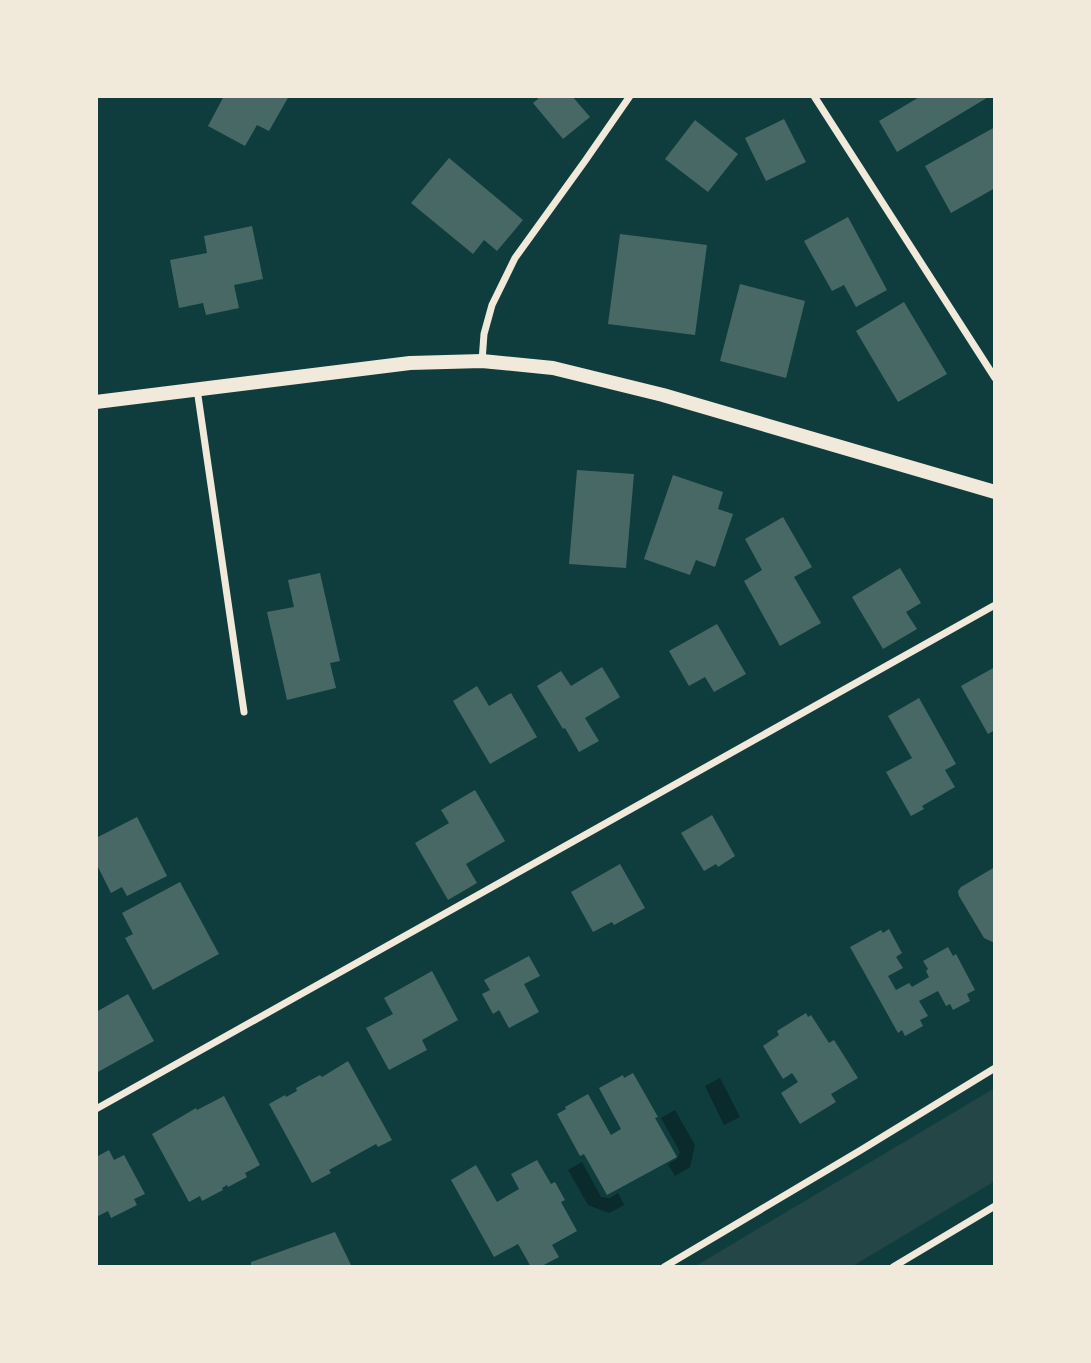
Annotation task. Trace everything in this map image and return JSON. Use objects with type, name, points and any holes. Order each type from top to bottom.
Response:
[{"type":"main road","points":[[97,400],[410,363],[482,361],[553,368],[650,392],[995,492]]},
{"type":"street","points":[[482,361],[484,334],[492,305],[516,258],[630,96]]},
{"type":"street","points":[[814,96],[995,378]]},
{"type":"street","points":[[197,389],[244,712]]},
{"type":"street","points":[[96,1109],[995,604]]},
{"type":"street","points":[[664,1267],[995,1068]]},
{"type":"street","points":[[893,1267],[995,1206]]},
{"type":"shaded area","points":[[720,1078],[740,1117],[724,1125],[705,1086]]},
{"type":"shaded area","points":[[995,1088],[995,1181],[851,1267],[694,1267]]},
{"type":"shaded area","points":[[675,1110],[695,1145],[690,1167],[675,1176],[668,1164],[677,1159],[680,1152],[661,1118]]},
{"type":"shaded area","points":[[582,1162],[601,1197],[610,1198],[618,1193],[624,1205],[609,1213],[588,1205],[568,1170]]},
{"type":"building","points":[[224,96],[289,96],[269,131],[257,125],[245,146],[208,126]]},
{"type":"building","points":[[536,96],[572,96],[590,117],[563,139],[533,103],[538,99]]},
{"type":"building","points":[[921,96],[990,96],[897,152],[879,121]]},
{"type":"building","points":[[784,119],[806,162],[766,181],[745,138]]},
{"type":"building","points":[[695,120],[738,154],[708,192],[665,159]]},
{"type":"building","points":[[995,127],[995,188],[951,213],[925,166]]},
{"type":"building","points":[[449,158],[523,220],[497,251],[484,240],[473,254],[411,203]]},
{"type":"building","points":[[848,217],[887,290],[856,307],[844,285],[832,291],[804,241]]},
{"type":"building","points":[[252,226],[263,279],[234,285],[239,308],[206,315],[203,303],[179,308],[170,260],[207,253],[204,236]]},
{"type":"building","points":[[620,234],[707,245],[695,335],[608,324]]},
{"type":"building","points":[[740,284],[805,301],[786,378],[720,361]]},
{"type":"building","points":[[904,302],[947,374],[898,402],[856,331]]},
{"type":"building","points":[[577,470],[634,474],[626,568],[569,564]]},
{"type":"building","points":[[673,475],[723,492],[718,509],[733,514],[715,567],[696,560],[690,575],[644,559]]},
{"type":"building","points":[[783,517],[812,567],[794,577],[821,623],[780,646],[744,581],[762,570],[745,539]]},
{"type":"building","points":[[900,568],[921,603],[906,612],[917,629],[883,649],[852,597]]},
{"type":"building","points":[[320,573],[340,661],[330,663],[336,688],[287,700],[267,612],[294,607],[288,580]]},
{"type":"building","points":[[717,624],[746,674],[714,692],[705,677],[689,686],[669,651]]},
{"type":"building","points":[[602,667],[620,697],[585,718],[599,741],[579,752],[537,686],[561,671],[571,686]]},
{"type":"building","points":[[995,667],[995,730],[988,734],[961,686]]},
{"type":"building","points":[[477,686],[489,706],[511,693],[537,737],[490,764],[453,701]]},
{"type":"building","points":[[919,698],[956,764],[945,770],[955,787],[922,806],[924,809],[911,816],[886,772],[912,758],[888,716]]},
{"type":"building","points":[[475,790],[505,841],[466,864],[477,883],[448,900],[415,843],[449,823],[441,810]]},
{"type":"building","points":[[712,815],[735,856],[718,867],[716,864],[704,871],[681,833]]},
{"type":"building","points":[[137,817],[167,876],[127,896],[122,887],[111,893],[96,863],[96,838]]},
{"type":"building","points":[[620,864],[645,908],[614,925],[612,922],[593,932],[571,892]]},
{"type":"building","points":[[995,867],[995,943],[984,938],[958,891]]},
{"type":"building","points":[[180,882],[219,954],[153,990],[125,938],[133,934],[122,913]]},
{"type":"building","points":[[889,929],[902,953],[896,957],[903,968],[888,976],[896,990],[909,983],[912,987],[929,977],[923,961],[948,947],[953,956],[956,954],[975,990],[967,994],[970,1001],[953,1010],[950,1004],[946,1006],[938,991],[919,1001],[928,1016],[920,1020],[923,1026],[905,1036],[902,1030],[898,1033],[850,947],[881,930],[883,933]]},
{"type":"building","points":[[529,956],[540,976],[524,984],[539,1012],[509,1028],[499,1010],[493,1014],[482,994],[490,990],[484,980]]},
{"type":"building","points":[[432,971],[458,1020],[422,1040],[427,1050],[389,1070],[366,1028],[393,1014],[384,998]]},
{"type":"building","points":[[128,994],[154,1041],[96,1073],[96,1012]]},
{"type":"building","points":[[806,1013],[808,1017],[811,1015],[829,1043],[834,1040],[858,1078],[831,1094],[836,1102],[800,1124],[781,1093],[798,1082],[792,1073],[783,1079],[763,1046],[779,1035],[777,1031]]},
{"type":"building","points":[[348,1061],[392,1140],[378,1147],[376,1144],[329,1170],[331,1173],[312,1183],[269,1104]]},
{"type":"building","points":[[633,1073],[677,1157],[607,1195],[584,1154],[580,1156],[557,1114],[588,1094],[611,1135],[621,1129],[599,1088],[623,1075],[624,1078]]},
{"type":"building","points":[[224,1096],[260,1165],[245,1173],[247,1177],[228,1187],[227,1185],[202,1201],[200,1196],[189,1202],[152,1134],[196,1108],[197,1110]]},
{"type":"building","points":[[109,1150],[114,1160],[124,1155],[145,1194],[134,1199],[137,1205],[111,1218],[108,1211],[96,1217],[96,1157]]},
{"type":"building","points":[[537,1160],[551,1184],[555,1182],[565,1200],[561,1202],[577,1231],[552,1245],[559,1257],[540,1267],[531,1267],[518,1244],[494,1257],[451,1180],[476,1165],[497,1202],[519,1189],[511,1174]]},
{"type":"building","points":[[335,1232],[352,1267],[251,1267],[251,1262]]}]
